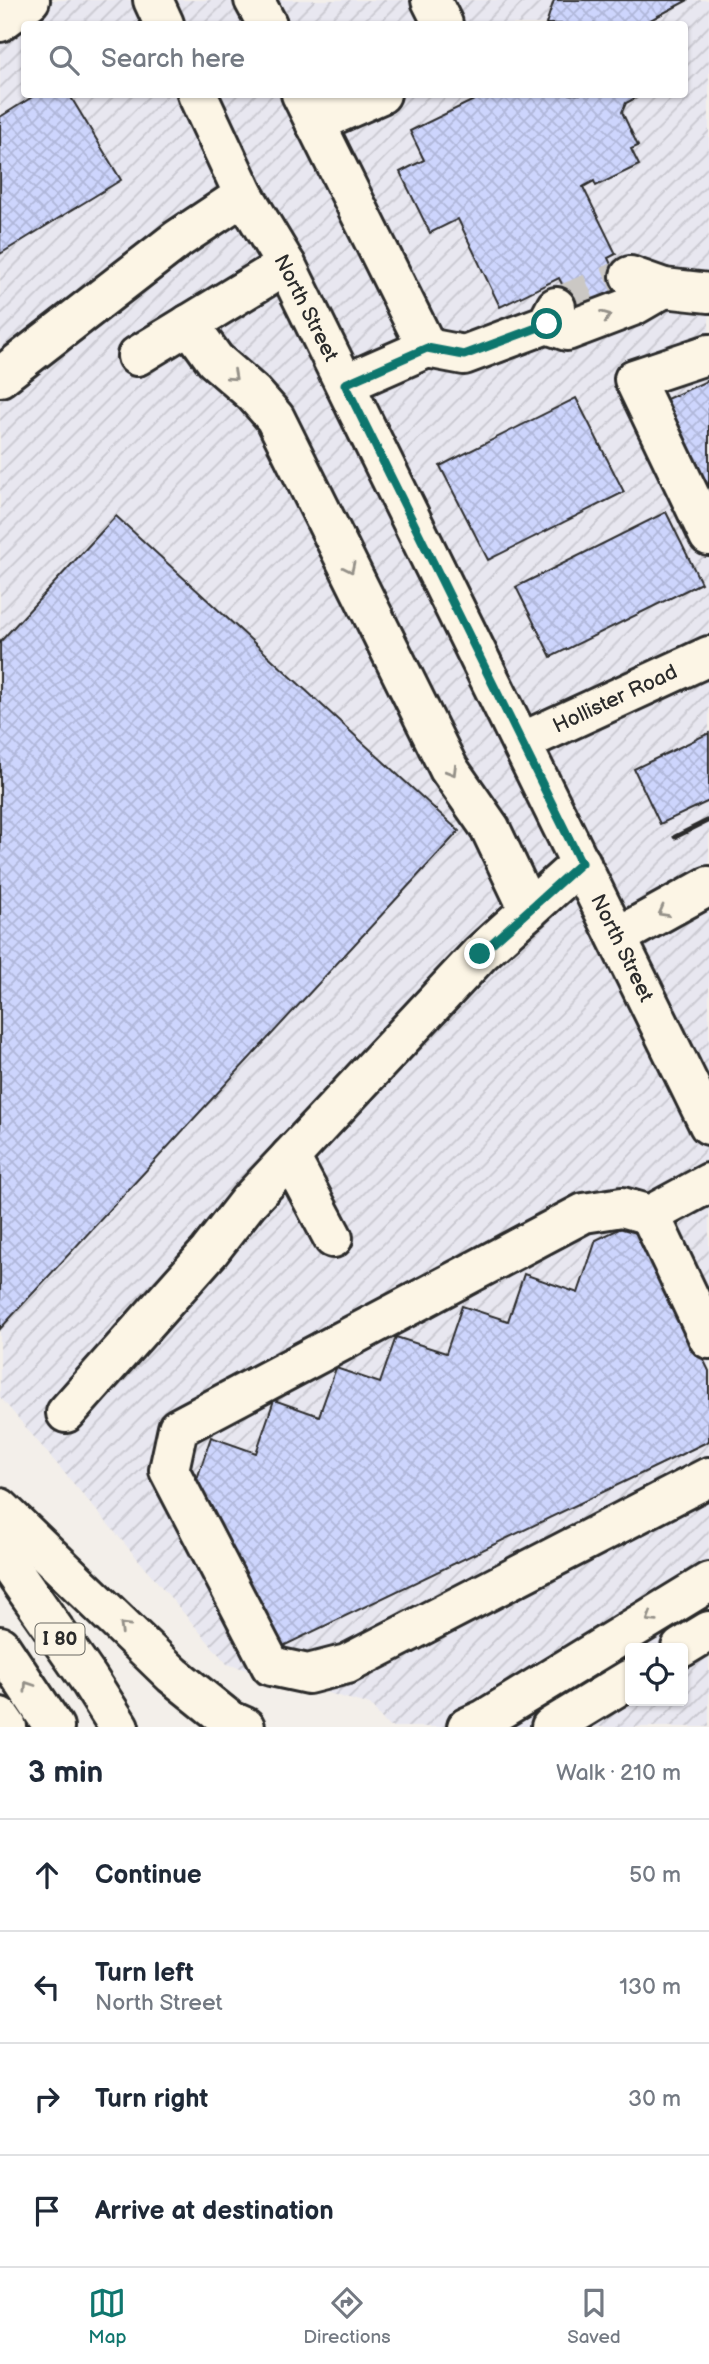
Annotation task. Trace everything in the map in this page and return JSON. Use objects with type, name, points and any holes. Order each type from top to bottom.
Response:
[{"type":"main road","points":[[0,22],[30,0]]},
{"type":"main road","points":[[153,0],[163,21]]},
{"type":"main road","points":[[254,0],[265,21]]},
{"type":"main road","points":[[431,0],[442,21]]},
{"type":"main road","name":"North Street","points":[[199,98],[244,195],[286,265],[709,1125]]},
{"type":"main road","points":[[362,98],[308,109],[427,348]]},
{"type":"main road","points":[[0,377],[178,239],[244,195]]},
{"type":"main road","points":[[137,356],[286,265]]},
{"type":"main road","points":[[345,384],[427,348],[464,355],[551,315],[567,331],[633,306],[647,282],[709,293]]},
{"type":"main road","points":[[189,324],[215,360],[254,394],[275,418],[449,769],[489,828],[529,910]]},
{"type":"main road","points":[[709,354],[634,379],[709,536]]},
{"type":"main road","name":"Hollister Road","points":[[522,742],[709,656]]},
{"type":"main road","points":[[66,1413],[209,1252],[248,1202],[480,954],[581,863]]},
{"type":"main road","points":[[617,937],[709,886]]},
{"type":"main road","points":[[290,1157],[333,1238]]},
{"type":"main road","points":[[709,1183],[650,1215],[622,1207],[584,1213],[191,1421],[178,1428],[169,1470],[271,1665],[308,1674],[347,1664],[709,1477]]},
{"type":"main road","points":[[650,1215],[709,1339]]},
{"type":"main road","points":[[0,1508],[173,1675],[229,1720],[245,1727]]},
{"type":"main road","name":"I 80","points":[[0,1552],[119,1727]]},
{"type":"main road","points":[[467,1727],[485,1719],[709,1582]]},
{"type":"main road","points":[[688,1644],[709,1631]]},
{"type":"main road","name":"I 80","points":[[0,1646],[54,1727]]},
{"type":"main road","points":[[551,1727],[625,1682]]},
{"type":"main road","points":[[0,1717],[7,1727]]},
{"type":"shaded area","points":[[0,0],[709,0],[709,1727],[389,1727],[370,1705],[227,1664],[0,1397]]},
{"type":"building","points":[[554,0],[688,0],[649,21],[547,21]]},
{"type":"building","points":[[31,98],[71,98],[121,180],[0,254],[0,117]]},
{"type":"building","points":[[478,98],[635,98],[626,103],[622,112],[638,146],[631,149],[639,165],[596,186],[594,181],[583,187],[616,254],[608,258],[621,287],[574,309],[559,278],[500,307],[458,219],[430,233],[400,172],[424,160],[410,131]]},
{"type":"building","points":[[709,380],[709,511],[660,402]]},
{"type":"building","points":[[576,398],[624,492],[488,560],[440,466]]},
{"type":"building","points":[[666,512],[701,583],[551,657],[516,587]]},
{"type":"building","points":[[116,516],[459,831],[0,1329],[0,642]]},
{"type":"building","points":[[709,733],[709,801],[660,824],[634,769]]},
{"type":"building","points":[[636,1221],[709,1371],[709,1441],[277,1649],[196,1482],[211,1437],[256,1453],[274,1400],[319,1416],[336,1368],[380,1383],[396,1337],[446,1353],[462,1306],[508,1321],[524,1274],[578,1293],[596,1240]]},
{"type":"tunnel","points":[[556,307],[630,276]]},
{"type":"railway","points":[[675,837],[709,820]]},
{"type":"route","points":[[480,954],[581,863],[345,384],[427,348],[464,355],[547,324]]}]
